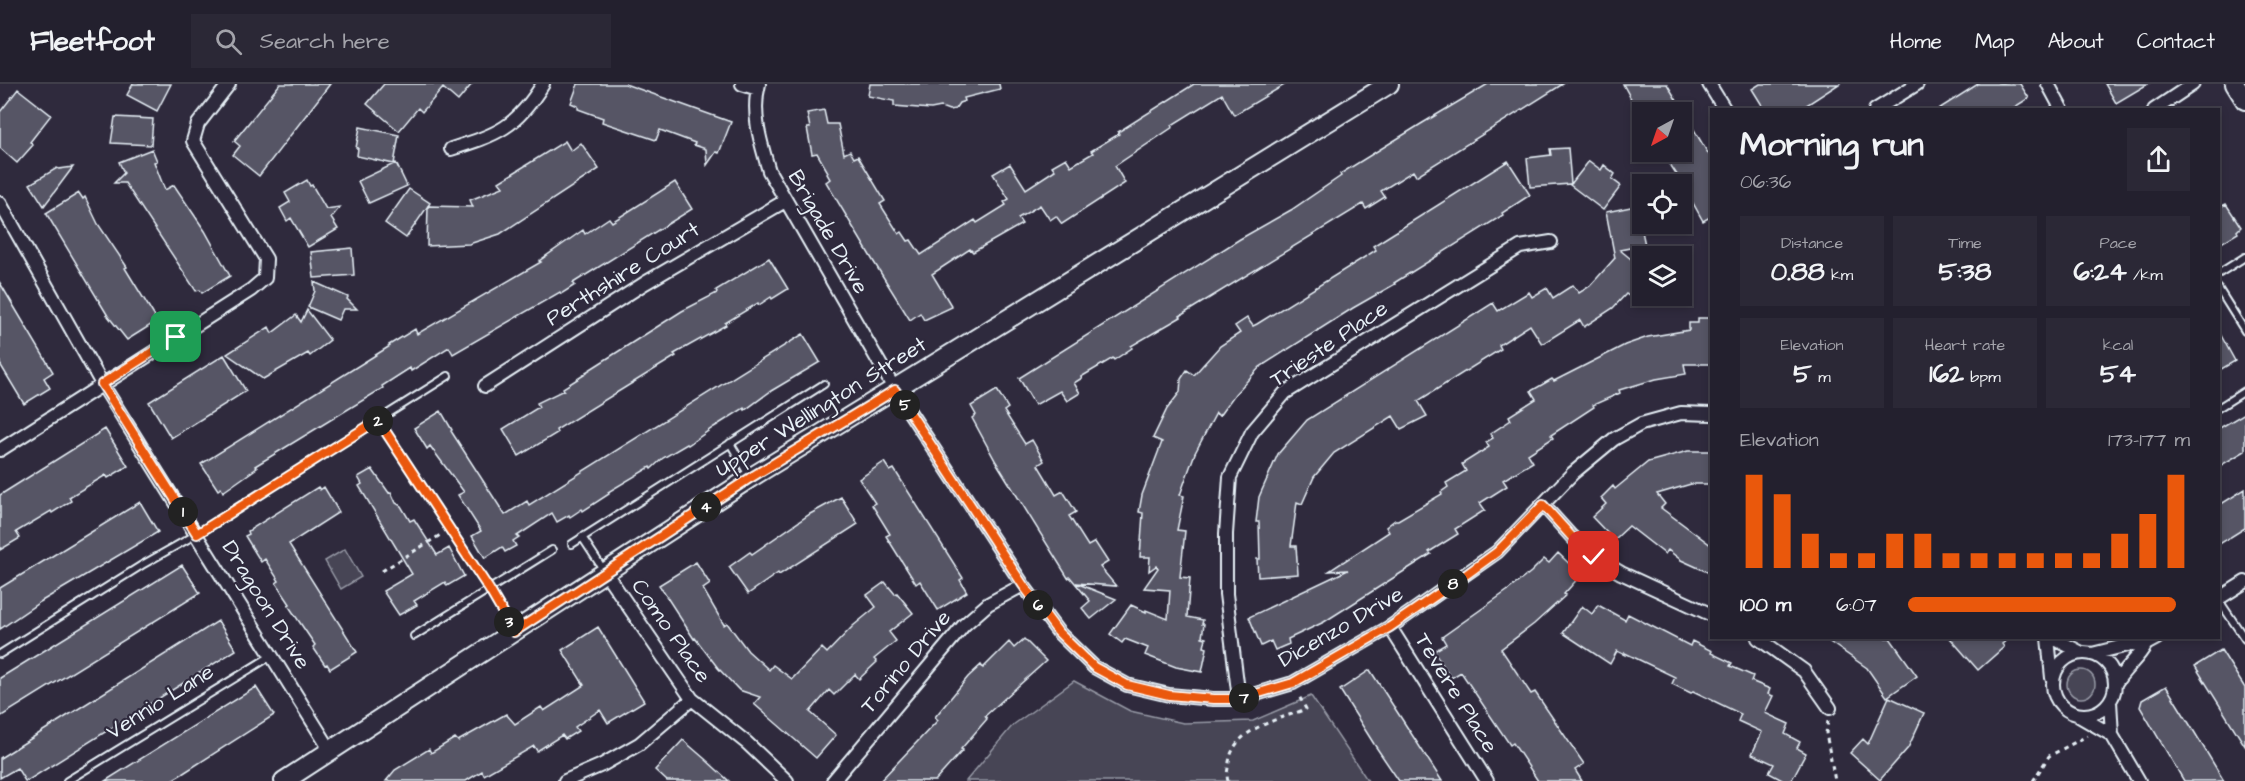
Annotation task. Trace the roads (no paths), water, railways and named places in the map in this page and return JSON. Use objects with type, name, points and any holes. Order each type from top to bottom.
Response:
[{"type":"main road","name":"Upper Wellington Street","points":[[284,781],[750,478],[1389,84]]},
{"type":"main road","points":[[2235,84],[2245,100]]},
{"type":"street","points":[[0,450],[251,290],[265,278],[266,259],[193,141],[198,124],[229,84]]},
{"type":"street","points":[[451,149],[492,136],[514,123],[531,104],[543,84]]},
{"type":"street","points":[[742,84],[758,86]]},
{"type":"street","points":[[1709,84],[1724,108]]},
{"type":"street","points":[[1878,108],[1917,84]]},
{"type":"street","points":[[2048,84],[2061,108]]},
{"type":"street","points":[[2157,108],[2193,84]]},
{"type":"street","name":"Brigade Drive","points":[[758,86],[756,113],[761,144],[769,171],[784,201],[895,390]]},
{"type":"street","name":"Perthshire Court","points":[[485,386],[645,283],[784,201]]},
{"type":"street","name":"Dragoon Drive","points":[[0,203],[102,384],[331,751]]},
{"type":"street","name":"Trieste Place","points":[[1239,699],[1226,594],[1226,534],[1230,477],[1252,432],[1285,393],[1520,247],[1551,242]]},
{"type":"street","name":"Dicenzo Drive","points":[[895,390],[1023,585],[1058,632],[1094,667],[1127,685],[1169,695],[1213,699],[1239,699],[1293,683],[1390,627],[1497,552],[1573,473],[1614,439],[1641,424],[1681,413],[1710,414]]},
{"type":"street","points":[[1543,505],[1594,557],[1621,573],[1710,614]]},
{"type":"street","name":"Como Place","points":[[605,572],[692,699],[747,743],[787,781]]},
{"type":"street","points":[[2220,598],[2245,582]]},
{"type":"street","name":"Torino Drive","points":[[833,781],[964,625],[988,604],[1023,585]]},
{"type":"street","name":"Tevere Place","points":[[1390,627],[1487,781]]},
{"type":"street","points":[[1759,639],[1804,671],[1830,708]]},
{"type":"street","points":[[2050,639],[2054,692],[2058,701],[2065,709],[2112,735],[2139,781]]},
{"type":"street","points":[[2052,639],[2102,658],[2109,666],[2115,684]]},
{"type":"street","points":[[2053,681],[2062,662],[2071,656],[2151,641]]},
{"type":"street","points":[[2112,735],[2110,701],[2115,684],[2121,673],[2141,655],[2151,641]]},
{"type":"street","points":[[565,781],[602,765],[639,744],[692,699]]},
{"type":"street","points":[[2077,715],[2092,714],[2110,701]]},
{"type":"lane","points":[[2220,273],[2245,257]]},
{"type":"lane","points":[[2220,291],[2245,331]]},
{"type":"lane","points":[[0,654],[142,565],[197,534],[448,376]]},
{"type":"lane","points":[[572,544],[824,384]]},
{"type":"lane","points":[[2220,407],[2245,391]]},
{"type":"lane","points":[[378,420],[489,589],[514,632]]},
{"type":"lane","points":[[730,443],[750,478]]},
{"type":"lane","points":[[582,537],[605,572]]},
{"type":"lane","points":[[414,636],[552,550]]},
{"type":"lane","points":[[2220,602],[2245,639]]},
{"type":"lane","name":"Vennio Lane","points":[[67,781],[272,655]]}]
